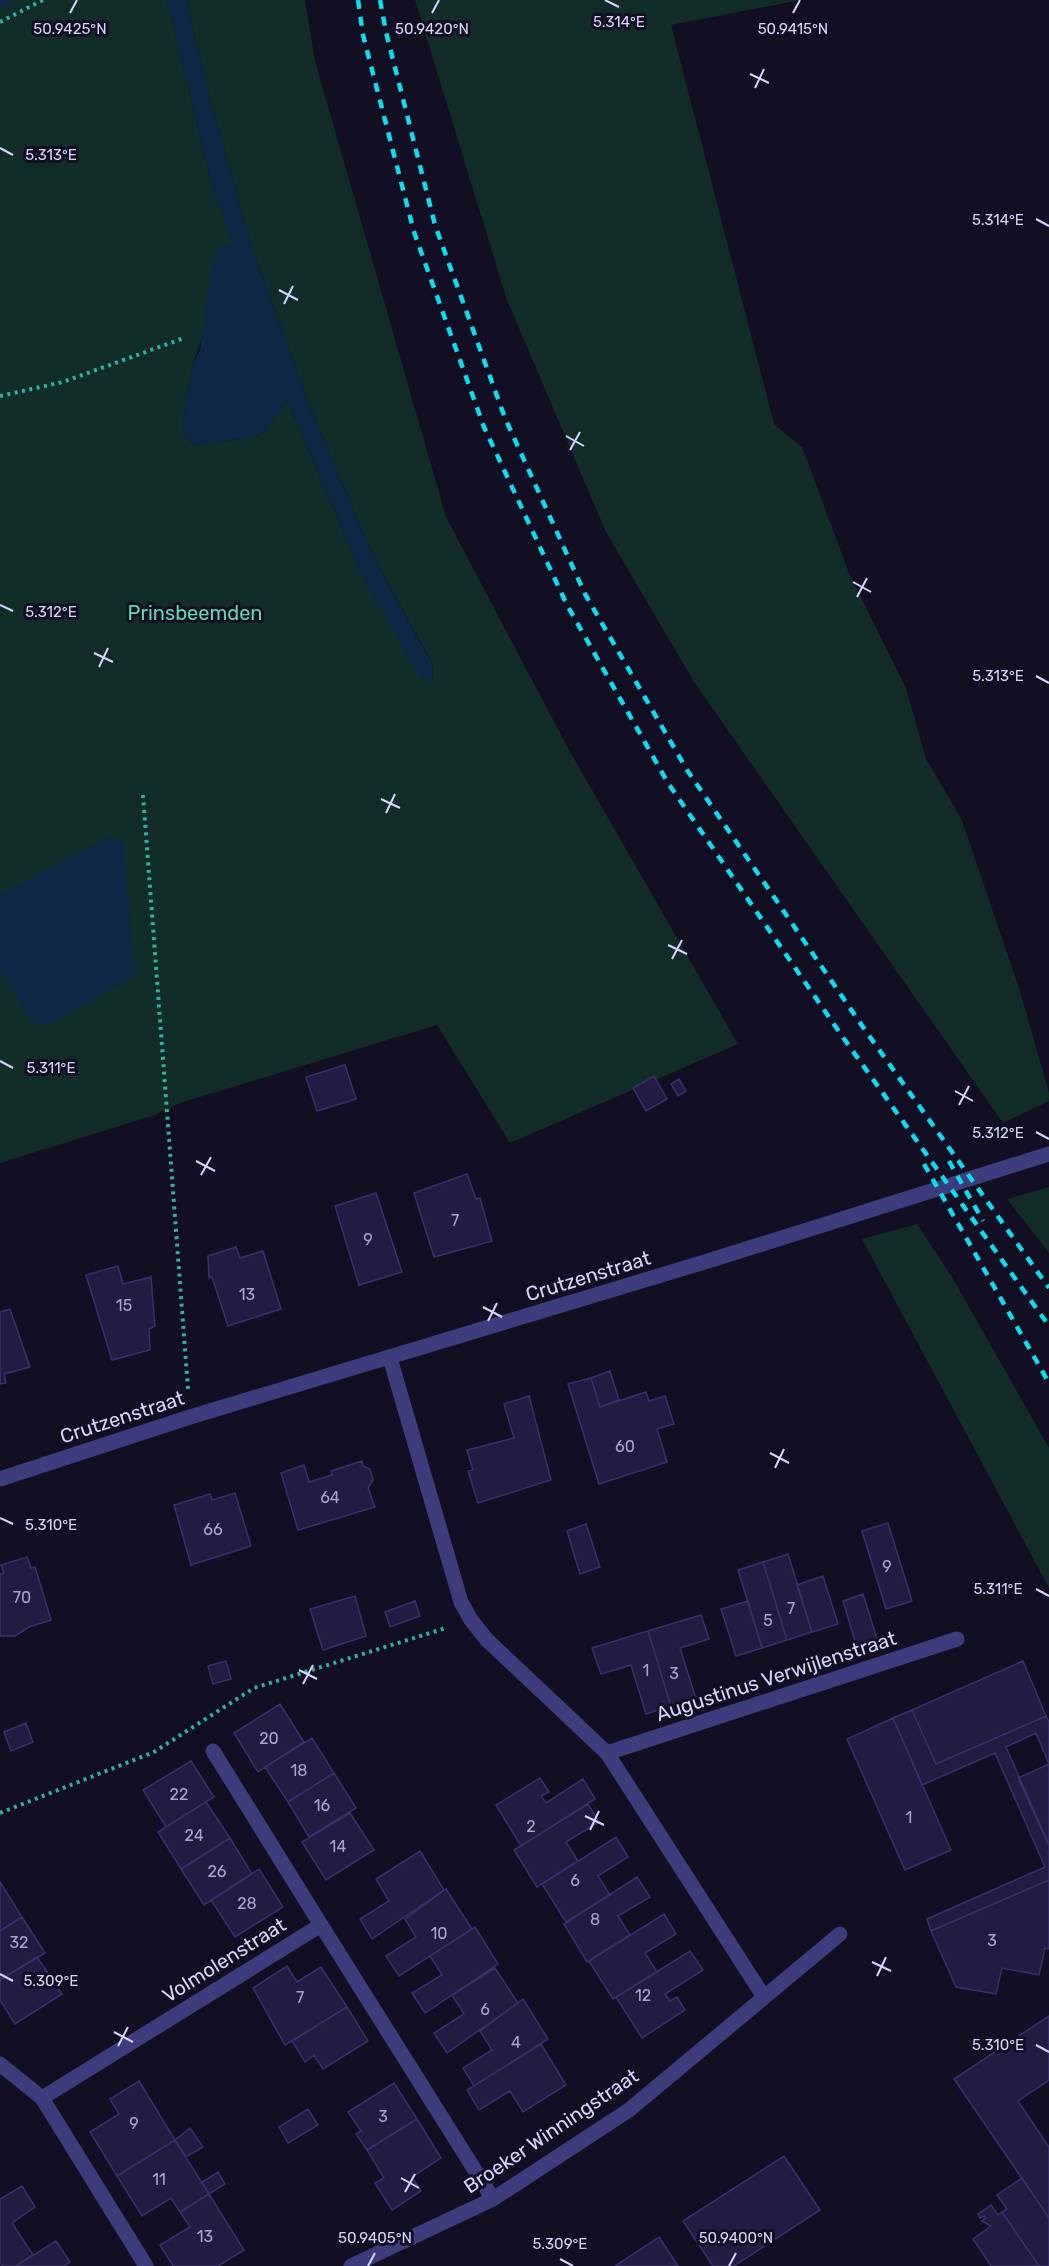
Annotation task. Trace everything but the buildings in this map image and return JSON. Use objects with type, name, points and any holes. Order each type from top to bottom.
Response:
[{"type":"street","name":"Crutzenstraat","points":[[0,1479],[190,1417],[856,1216],[1049,1154]]},
{"type":"street","points":[[390,1358],[461,1602],[471,1620],[487,1640],[607,1753],[764,1996]]},
{"type":"street","name":"Augustinus Verwijlenstraat","points":[[607,1753],[957,1639]]},
{"type":"street","points":[[213,1751],[493,2199]]},
{"type":"street","name":"Volmolenstraat","points":[[42,2098],[321,1925]]},
{"type":"street","name":"Broeker Winningstraat","points":[[351,2266],[493,2199],[629,2110],[840,1934]]},
{"type":"street","points":[[0,2064],[42,2098],[146,2266]]},
{"type":"path","points":[[0,22],[43,0]]},
{"type":"path","points":[[0,396],[63,382],[184,338]]},
{"type":"path","points":[[143,795],[190,1417]]},
{"type":"path","points":[[0,1813],[154,1752],[254,1688],[471,1620]]},
{"type":"green space","name":"Prinsbeemden","points":[[0,0],[167,0],[211,181],[234,245],[193,364],[182,426],[187,439],[195,445],[250,438],[265,432],[287,399],[362,575],[422,678],[432,680],[433,665],[374,558],[313,415],[250,242],[206,83],[186,0],[305,0],[315,61],[446,517],[569,750],[738,1044],[510,1143],[437,1025],[180,1103],[155,1115],[0,1163]]},
{"type":"green space","points":[[415,0],[801,0],[671,25],[774,424],[802,447],[849,573],[906,688],[926,759],[961,818],[1019,988],[1049,1093],[1049,1101],[1003,1123],[694,682],[606,532],[507,300]]},
{"type":"green space","points":[[1049,1187],[1049,1253],[1007,1199]]},
{"type":"green space","points":[[917,1224],[952,1277],[1049,1448],[1049,1588],[862,1239]]},
{"type":"water","points":[[167,0],[186,0],[206,83],[250,242],[313,415],[374,558],[433,666],[432,681],[418,674],[362,575],[287,399],[265,432],[250,438],[195,445],[187,439],[182,426],[193,363],[200,351],[211,269],[220,245],[233,244],[211,181]]},
{"type":"water","points":[[110,836],[123,842],[135,972],[132,978],[45,1026],[33,1022],[0,970],[0,895]]},
{"type":"waterway","points":[[0,2],[4,0]]},
{"type":"railway","points":[[358,0],[363,35],[414,232],[484,427],[567,605],[668,783],[842,1036],[1049,1326]]},
{"type":"railway","points":[[380,0],[435,225],[505,418],[585,594],[687,770],[865,1030],[1049,1288]]},
{"type":"railway","points":[[949,1161],[983,1221]]},
{"type":"railway","points":[[924,1164],[1049,1383]]}]
